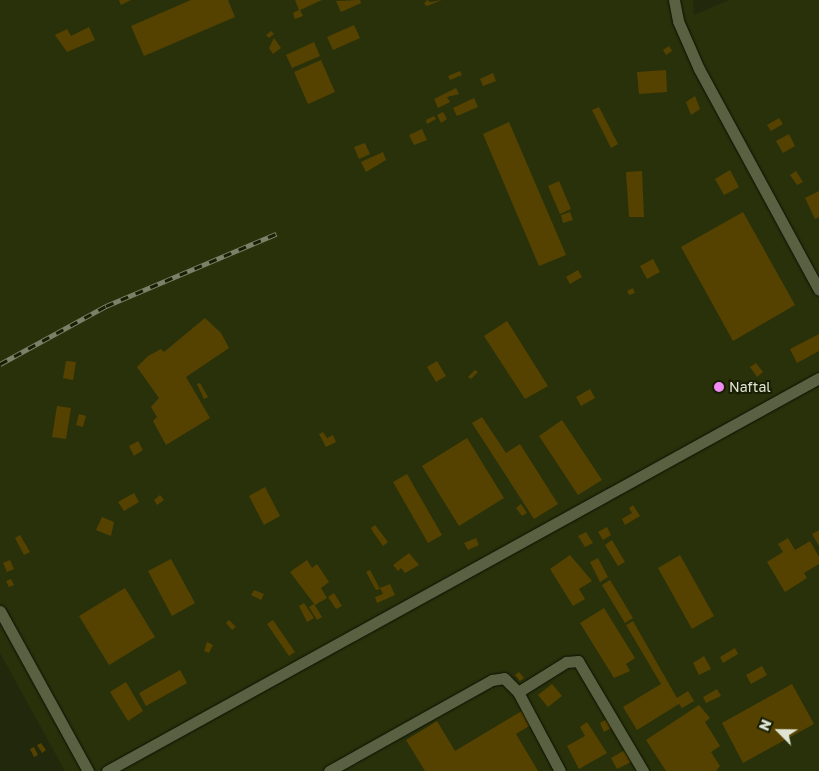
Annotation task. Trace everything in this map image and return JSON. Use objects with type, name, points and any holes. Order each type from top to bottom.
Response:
[{"type":"street","points":[[674,0],[678,21],[699,69],[819,290]]},
{"type":"street","points":[[107,771],[819,378]]},
{"type":"street","points":[[0,612],[88,771]]},
{"type":"street","points":[[518,692],[566,662],[578,661],[643,771]]},
{"type":"street","points":[[329,771],[492,680],[504,678],[518,692],[560,771]]},
{"type":"shaded area","points":[[0,0],[693,0],[694,15],[729,0],[819,0],[819,771],[65,771],[0,653]]},
{"type":"building","points":[[119,0],[131,0],[121,5]]},
{"type":"building","points":[[191,0],[228,0],[235,17],[144,56],[131,26]]},
{"type":"building","points":[[295,0],[322,0],[300,10],[303,16],[295,19],[293,13],[299,10]]},
{"type":"building","points":[[360,0],[361,3],[341,12],[336,1]]},
{"type":"building","points":[[427,0],[430,2],[442,0],[427,6],[424,4]]},
{"type":"building","points":[[354,25],[360,38],[333,50],[327,37]]},
{"type":"building","points":[[89,27],[95,40],[67,52],[55,35],[67,29],[71,36]]},
{"type":"building","points":[[271,31],[274,34],[269,38],[266,35]]},
{"type":"building","points":[[274,38],[281,48],[273,54],[269,48]]},
{"type":"building","points":[[314,42],[320,56],[292,68],[286,55]]},
{"type":"building","points":[[669,46],[672,51],[666,55],[663,50]]},
{"type":"building","points":[[321,60],[335,92],[308,104],[294,72]]},
{"type":"building","points":[[666,70],[667,92],[639,94],[637,72]]},
{"type":"building","points":[[460,71],[462,75],[450,80],[448,76]]},
{"type":"building","points":[[493,73],[496,81],[483,86],[480,79]]},
{"type":"building","points":[[456,88],[459,94],[447,97],[450,102],[438,108],[434,99]]},
{"type":"building","points":[[695,96],[700,109],[691,115],[686,102]]},
{"type":"building","points":[[474,98],[478,107],[457,116],[453,108]]},
{"type":"building","points":[[599,107],[618,144],[611,148],[592,110]]},
{"type":"building","points":[[443,112],[447,119],[441,123],[437,115]]},
{"type":"building","points":[[434,116],[436,119],[427,124],[426,120]]},
{"type":"building","points":[[779,118],[783,124],[771,131],[767,125]]},
{"type":"building","points":[[509,122],[566,255],[539,266],[483,134]]},
{"type":"building","points":[[422,129],[427,140],[414,145],[409,135]]},
{"type":"building","points":[[789,134],[795,146],[783,153],[776,141]]},
{"type":"building","points":[[365,143],[370,154],[359,159],[354,147]]},
{"type":"building","points":[[383,152],[386,160],[366,172],[361,162]]},
{"type":"building","points":[[730,170],[739,187],[724,195],[715,179]]},
{"type":"building","points":[[642,171],[644,217],[629,217],[626,172]]},
{"type":"building","points":[[796,171],[803,182],[797,185],[790,175]]},
{"type":"building","points":[[559,181],[571,209],[560,214],[548,186]]},
{"type":"building","points":[[819,191],[819,217],[815,219],[805,198]]},
{"type":"building","points":[[570,212],[573,220],[563,223],[561,215]]},
{"type":"building","points":[[743,212],[795,305],[733,341],[681,247]]},
{"type":"building","points":[[653,259],[660,272],[647,279],[640,266]]},
{"type":"building","points":[[578,270],[582,277],[570,284],[566,277]]},
{"type":"building","points":[[633,288],[635,293],[629,295],[627,291]]},
{"type":"building","points":[[205,318],[221,333],[229,348],[186,377],[210,418],[166,445],[153,421],[157,417],[151,407],[159,398],[137,367],[148,356],[161,349],[164,352]]},
{"type":"building","points":[[507,321],[548,386],[525,399],[484,336]]},
{"type":"building","points":[[819,334],[819,351],[797,363],[790,349]]},
{"type":"building","points":[[66,361],[76,362],[73,380],[63,378]]},
{"type":"building","points":[[437,361],[446,376],[436,382],[427,367]]},
{"type":"building","points":[[756,363],[763,372],[757,377],[750,367]]},
{"type":"building","points":[[475,370],[478,372],[471,379],[468,377]]},
{"type":"building","points":[[200,383],[208,397],[204,399],[197,384]]},
{"type":"building","points":[[590,389],[595,398],[581,406],[576,397]]},
{"type":"building","points":[[57,406],[71,408],[66,439],[52,437]]},
{"type":"building","points":[[79,414],[86,416],[83,427],[76,425]]},
{"type":"building","points":[[482,417],[506,453],[520,444],[558,504],[534,519],[472,423]]},
{"type":"building","points":[[562,420],[602,480],[578,495],[539,436]]},
{"type":"building","points":[[323,432],[327,438],[333,435],[336,442],[326,447],[319,434]]},
{"type":"building","points":[[467,438],[504,498],[459,526],[422,466]]},
{"type":"building","points":[[138,441],[143,450],[134,456],[129,446]]},
{"type":"building","points":[[407,474],[442,535],[428,543],[393,482]]},
{"type":"building","points":[[265,487],[280,516],[264,525],[249,496]]},
{"type":"building","points":[[134,493],[139,502],[124,511],[118,502]]},
{"type":"building","points":[[160,495],[164,500],[157,505],[154,500]]},
{"type":"building","points":[[521,504],[527,513],[522,516],[516,508]]},
{"type":"building","points":[[633,505],[640,516],[625,525],[622,519],[632,513],[629,508]]},
{"type":"building","points":[[102,517],[114,522],[111,536],[96,530]]},
{"type":"building","points":[[375,525],[388,542],[383,546],[371,528]]},
{"type":"building","points":[[607,527],[611,535],[603,540],[598,532]]},
{"type":"building","points":[[819,530],[819,546],[812,534]]},
{"type":"building","points":[[586,532],[593,543],[585,547],[578,536]]},
{"type":"building","points":[[20,535],[30,552],[24,555],[15,538]]},
{"type":"building","points":[[476,538],[479,545],[468,550],[464,543]]},
{"type":"building","points":[[788,538],[795,550],[810,541],[819,557],[819,564],[804,573],[807,578],[785,592],[767,562],[783,552],[778,544]]},
{"type":"building","points":[[612,540],[625,562],[618,566],[605,545]]},
{"type":"building","points":[[409,553],[419,565],[405,573],[401,568],[398,571],[393,565]]},
{"type":"building","points":[[570,555],[592,581],[579,589],[585,599],[573,606],[550,569]]},
{"type":"building","points":[[680,555],[714,616],[692,629],[658,568]]},
{"type":"building","points":[[598,558],[608,577],[600,582],[590,562]]},
{"type":"building","points":[[171,559],[195,603],[172,616],[148,571]]},
{"type":"building","points":[[10,560],[14,569],[7,572],[3,563]]},
{"type":"building","points":[[307,560],[312,568],[317,564],[329,582],[321,588],[327,598],[315,605],[290,572]]},
{"type":"building","points":[[370,570],[380,589],[376,590],[366,572]]},
{"type":"building","points":[[11,579],[14,585],[9,587],[6,581]]},
{"type":"building","points":[[610,580],[633,618],[625,623],[602,585]]},
{"type":"building","points":[[390,584],[395,595],[377,603],[375,597],[383,594],[380,588]]},
{"type":"building","points":[[125,588],[155,637],[109,665],[79,616]]},
{"type":"building","points":[[254,590],[264,594],[261,600],[251,595]]},
{"type":"building","points":[[334,593],[342,606],[336,609],[328,597]]},
{"type":"building","points":[[304,603],[314,618],[307,622],[299,606]]},
{"type":"building","points":[[314,604],[322,617],[317,620],[309,607]]},
{"type":"building","points":[[604,608],[635,658],[626,664],[630,671],[614,678],[580,623]]},
{"type":"building","points":[[229,620],[236,627],[232,630],[226,623]]},
{"type":"building","points":[[273,620],[295,652],[289,656],[267,624]]},
{"type":"building","points":[[633,621],[677,698],[688,691],[694,701],[682,708],[679,704],[637,730],[623,707],[661,684],[626,625]]},
{"type":"building","points":[[207,642],[213,645],[209,653],[204,651]]},
{"type":"building","points":[[735,648],[738,654],[723,663],[720,657]]},
{"type":"building","points":[[704,656],[711,669],[699,675],[693,663]]},
{"type":"building","points":[[762,666],[767,675],[751,684],[746,675]]},
{"type":"building","points":[[180,670],[187,683],[146,706],[139,693]]},
{"type":"building","points":[[519,672],[524,678],[520,681],[515,675]]},
{"type":"building","points":[[126,682],[143,711],[128,721],[110,692]]},
{"type":"building","points":[[552,684],[562,696],[548,707],[538,695]]},
{"type":"building","points":[[792,684],[814,724],[743,763],[722,723]]},
{"type":"building","points":[[717,689],[721,696],[706,703],[703,697]]},
{"type":"building","points":[[699,705],[710,718],[705,722],[720,746],[711,752],[720,766],[716,771],[666,771],[646,740]]},
{"type":"building","points":[[525,709],[534,723],[516,734],[538,771],[425,771],[406,740],[437,721],[455,751]]},
{"type":"building","points":[[607,719],[611,728],[604,732],[600,723]]},
{"type":"building","points":[[587,722],[607,753],[579,769],[567,746],[585,736],[580,727]]},
{"type":"building","points":[[41,743],[46,750],[42,753],[37,745]]},
{"type":"building","points":[[34,747],[38,755],[34,757],[30,749]]},
{"type":"building","points":[[625,750],[631,762],[617,769],[611,758]]},
{"type":"railway","points":[[0,364],[106,306],[276,234]]},
{"type":"place","name":"Naftal","points":[[719,387]]}]
